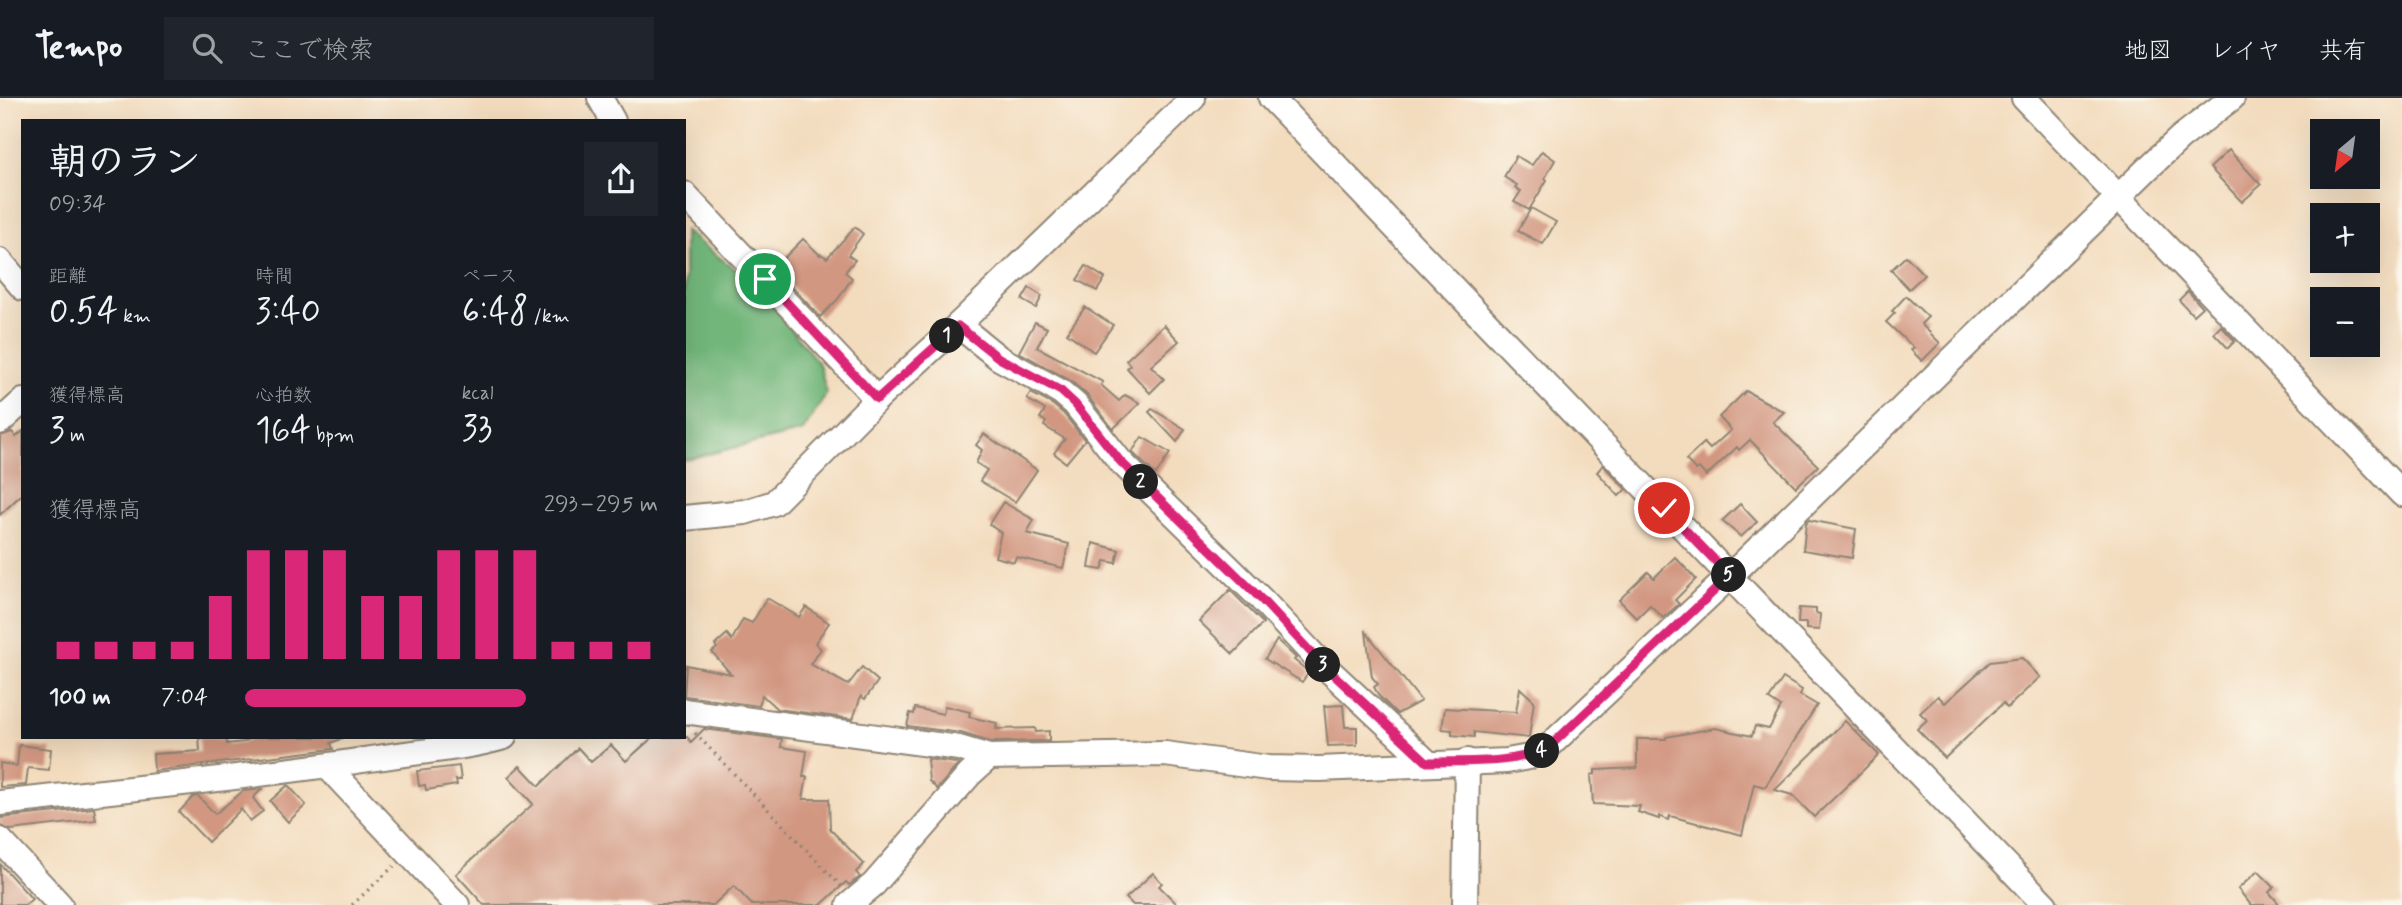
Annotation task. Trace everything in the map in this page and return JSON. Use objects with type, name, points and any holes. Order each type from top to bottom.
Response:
[{"type":"street","points":[[600,98],[613,119]]},
{"type":"street","points":[[686,518],[745,512],[774,503],[877,399],[958,326],[1193,98]]},
{"type":"street","points":[[1271,98],[2045,905]]},
{"type":"street","points":[[2024,98],[2402,494]]},
{"type":"street","points":[[689,721],[959,748],[989,757],[1166,754],[1268,768],[1319,769],[1427,762],[1507,761],[1529,757],[1548,748],[1730,576],[2180,138],[2232,98]]},
{"type":"street","points":[[686,196],[877,399]]},
{"type":"street","points":[[0,261],[21,286]]},
{"type":"street","points":[[958,326],[999,358],[1061,391],[1075,404],[1120,461],[1262,600],[1319,661],[1427,762]]},
{"type":"street","points":[[0,422],[21,403]]},
{"type":"street","points":[[0,803],[327,765],[432,743],[471,746],[497,739]]},
{"type":"street","points":[[854,904],[970,774],[989,757]]},
{"type":"street","points":[[1465,905],[1467,761]]},
{"type":"street","points":[[327,765],[457,905]]},
{"type":"street","points":[[0,840],[60,905]]},
{"type":"path","points":[[689,721],[854,904]]},
{"type":"path","points":[[352,905],[408,853]]},
{"type":"green space","points":[[686,232],[755,284],[819,364],[827,393],[803,431],[686,460]]},
{"type":"building","points":[[2229,150],[2261,185],[2242,202],[2210,168]]},
{"type":"building","points":[[1542,151],[1555,160],[1545,178],[1547,180],[1529,210],[1514,202],[1521,191],[1504,177],[1516,156],[1532,165]]},
{"type":"building","points":[[1531,208],[1556,222],[1543,244],[1518,231]]},
{"type":"building","points":[[855,227],[863,234],[848,255],[855,260],[845,272],[852,278],[838,299],[820,317],[774,268],[803,239],[827,258]]},
{"type":"building","points":[[1906,256],[1924,275],[1909,289],[1891,270]]},
{"type":"building","points":[[1086,266],[1105,278],[1097,291],[1077,280]]},
{"type":"building","points":[[1029,288],[1042,296],[1036,308],[1022,300]]},
{"type":"building","points":[[2188,291],[2202,307],[2193,315],[2179,300]]},
{"type":"building","points":[[1906,296],[1928,317],[1921,324],[1940,343],[1922,361],[1911,350],[1914,348],[1886,322]]},
{"type":"building","points":[[1085,307],[1113,325],[1094,352],[1067,333]]},
{"type":"building","points":[[1035,322],[1047,328],[1037,347],[1103,382],[1101,385],[1119,401],[1125,395],[1140,403],[1113,429],[1087,395],[1071,381],[1019,352]]},
{"type":"building","points":[[1164,325],[1179,341],[1151,366],[1164,379],[1150,393],[1127,368],[1130,365],[1126,360]]},
{"type":"building","points":[[2221,326],[2235,341],[2228,348],[2214,333]]},
{"type":"building","points":[[1746,391],[1784,412],[1773,422],[1818,466],[1796,487],[1750,440],[1739,450],[1737,447],[1706,476],[1686,460],[1704,443],[1710,449],[1731,430],[1719,417]]},
{"type":"building","points":[[1031,393],[1064,414],[1085,440],[1066,463],[1054,453],[1065,439],[1044,426],[1046,422],[1040,418],[1045,410],[1027,399]]},
{"type":"building","points":[[1152,409],[1185,429],[1177,442],[1149,412]]},
{"type":"building","points":[[12,432],[16,437],[21,433],[21,495],[0,515],[0,436]]},
{"type":"building","points":[[984,434],[1037,470],[1015,502],[980,481],[987,470],[976,463],[982,450],[976,445]]},
{"type":"building","points":[[1142,437],[1170,453],[1156,475],[1132,452]]},
{"type":"building","points":[[1603,465],[1626,489],[1619,496],[1597,472]]},
{"type":"building","points":[[1003,502],[1034,520],[1027,533],[1069,544],[1063,568],[1016,557],[1014,562],[995,557],[1001,533],[989,524]]},
{"type":"building","points":[[1740,504],[1757,522],[1741,537],[1722,521]]},
{"type":"building","points":[[1809,520],[1856,529],[1852,558],[1803,550],[1806,523]]},
{"type":"building","points":[[1093,543],[1119,550],[1116,563],[1105,561],[1102,570],[1089,568]]},
{"type":"building","points":[[1675,557],[1696,579],[1675,600],[1679,604],[1663,618],[1650,605],[1637,618],[1619,600],[1648,572],[1654,578]]},
{"type":"building","points":[[1230,590],[1263,623],[1233,654],[1199,621]]},
{"type":"building","points":[[767,598],[799,617],[806,607],[829,623],[815,643],[821,649],[810,664],[848,685],[862,667],[878,681],[865,699],[861,696],[853,719],[777,709],[762,695],[759,706],[686,696],[686,665],[731,674],[712,652],[717,648],[715,645],[727,634],[732,640],[743,619],[752,623]]},
{"type":"building","points":[[1799,608],[1816,609],[1816,613],[1820,614],[1819,630],[1806,629],[1806,623],[1798,623]]},
{"type":"building","points":[[1366,632],[1421,701],[1397,714],[1379,696],[1374,687],[1378,684],[1372,677]]},
{"type":"building","points":[[1277,640],[1296,658],[1294,660],[1309,672],[1302,682],[1265,659]]},
{"type":"building","points":[[2022,658],[2040,677],[2007,708],[2003,703],[1945,758],[1917,729],[1927,720],[1920,713],[1938,696],[1945,703],[1990,662]]},
{"type":"building","points":[[1783,678],[1802,690],[1800,695],[1817,705],[1765,787],[1754,784],[1742,835],[1670,816],[1668,820],[1659,816],[1659,819],[1638,812],[1640,806],[1593,804],[1591,775],[1595,774],[1595,770],[1637,768],[1637,739],[1666,739],[1715,728],[1752,736],[1755,726],[1769,729],[1781,707],[1769,699]]},
{"type":"building","points":[[1520,688],[1534,701],[1529,738],[1474,732],[1474,737],[1452,735],[1452,730],[1442,729],[1445,708],[1516,712]]},
{"type":"building","points":[[1343,705],[1345,727],[1357,727],[1357,745],[1328,746],[1324,706]]},
{"type":"building","points":[[945,706],[970,712],[969,717],[997,723],[996,729],[1035,728],[1036,732],[1049,731],[1049,741],[991,742],[961,733],[907,726],[910,713],[914,714],[915,708],[943,714]]},
{"type":"building","points":[[1845,721],[1879,755],[1814,817],[1792,795],[1775,790]]},
{"type":"building","points":[[704,729],[782,739],[781,747],[807,751],[803,777],[807,777],[803,799],[829,799],[830,829],[864,864],[856,872],[860,877],[849,885],[846,882],[821,905],[752,905],[734,886],[713,905],[484,905],[456,874],[533,804],[508,777],[520,766],[539,786],[578,748],[591,762],[611,745],[626,761],[651,739],[687,737],[691,742]]},
{"type":"building","points":[[199,739],[226,739],[227,744],[250,739],[340,739],[331,743],[333,749],[154,771],[153,754],[200,751]]},
{"type":"building","points":[[19,745],[51,749],[49,770],[28,768],[26,785],[0,787],[0,763],[17,766]]},
{"type":"building","points":[[927,759],[959,764],[937,789],[929,781]]},
{"type":"building","points":[[459,766],[461,780],[456,780],[457,785],[426,790],[425,785],[419,786],[417,771]]},
{"type":"building","points":[[288,785],[306,805],[288,822],[270,801]]},
{"type":"building","points":[[262,789],[253,798],[263,811],[250,821],[241,809],[208,842],[179,812],[193,797],[198,796],[215,814],[243,791]]},
{"type":"building","points":[[94,808],[96,820],[11,830],[0,826],[0,818]]},
{"type":"building","points":[[0,864],[32,899],[25,905],[0,905]]},
{"type":"building","points":[[2258,871],[2274,887],[2269,892],[2280,905],[2251,905],[2238,889]]},
{"type":"building","points":[[1153,873],[1162,883],[1159,886],[1178,905],[1133,905],[1126,898]]},
{"type":"route","points":[[765,279],[877,399],[958,326],[999,358],[1061,391],[1075,404],[1120,461],[1262,600],[1319,661],[1427,762],[1507,761],[1529,757],[1548,748],[1730,576],[1664,508]]}]
